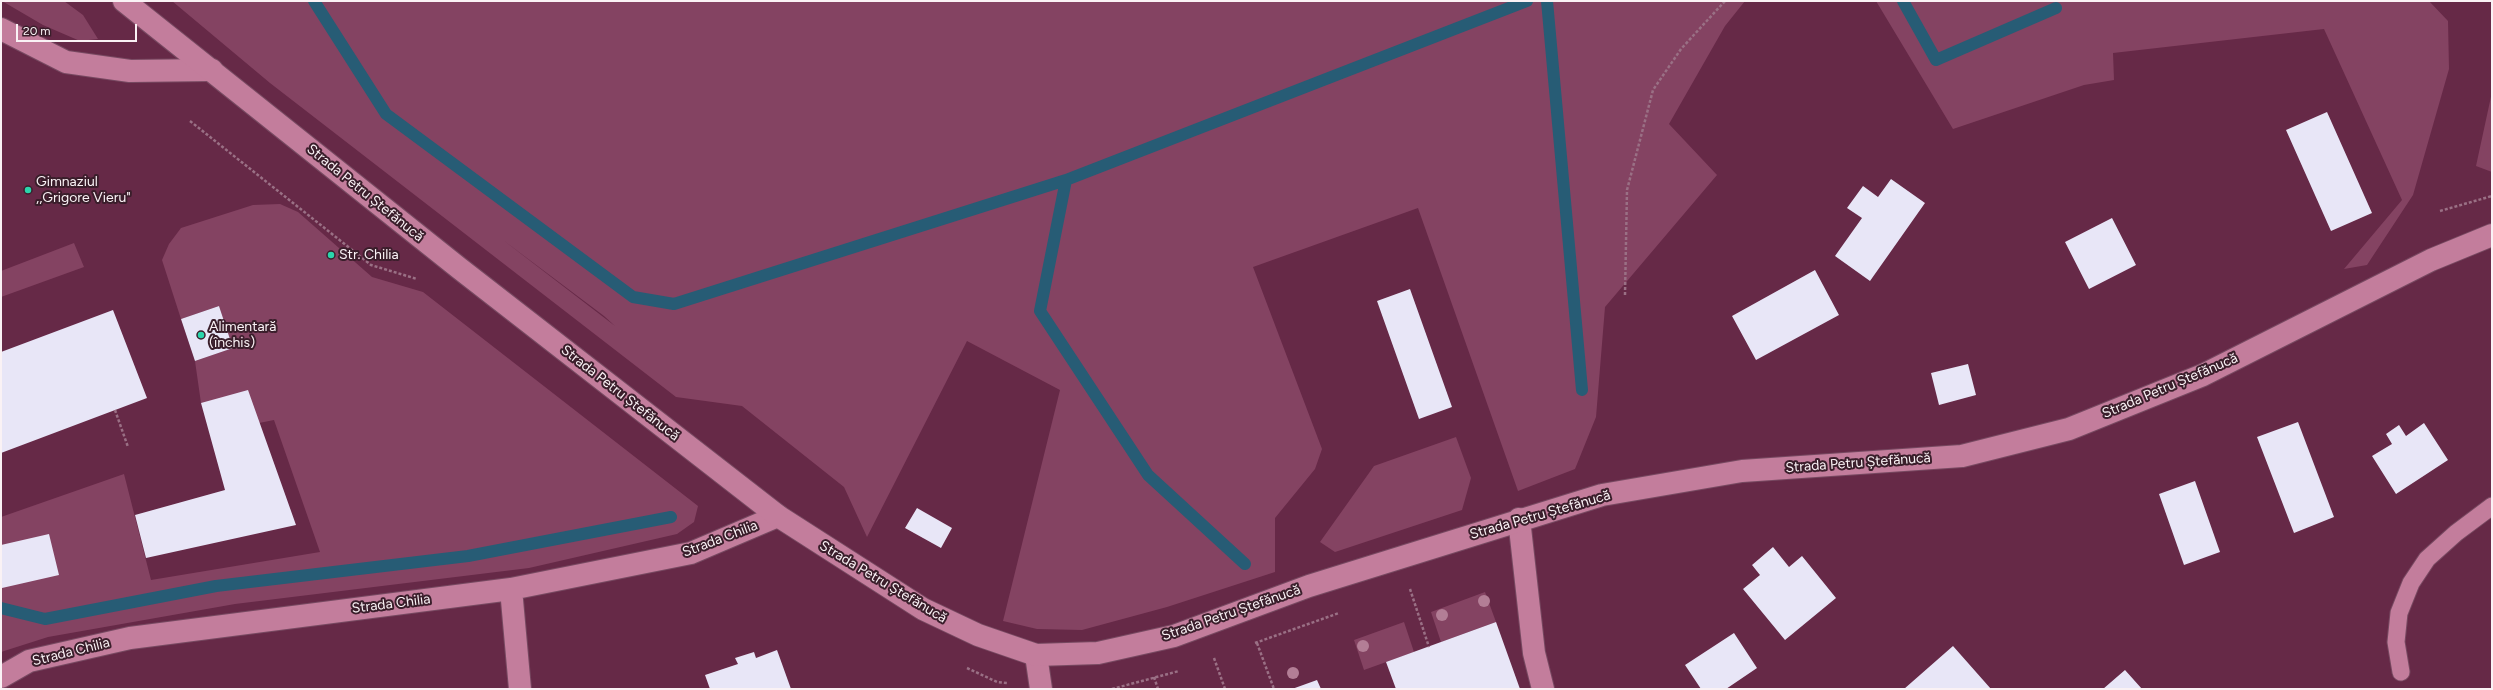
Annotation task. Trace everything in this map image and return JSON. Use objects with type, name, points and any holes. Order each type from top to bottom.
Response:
[{"type":"main road","name":"Strada Petru Ștefănucă","points":[[124,1],[465,273],[778,516],[923,609],[978,635],[1036,655],[1098,653],[1174,636],[1309,586],[1519,519],[1602,495],[1742,471],[1962,456],[2069,429],[2203,375],[2431,260],[2492,235]]},
{"type":"main road","points":[[1,29],[66,62],[130,71],[212,70]]},
{"type":"main road","name":"Strada Chilia","points":[[1,677],[28,661],[130,638],[511,589],[691,553],[778,516]]},
{"type":"main road","points":[[1519,519],[1534,653],[1543,689]]},
{"type":"main road","points":[[511,589],[520,689]]},
{"type":"main road","points":[[1036,655],[1040,689]]},
{"type":"lane","points":[[2401,672],[2396,642],[2399,613],[2411,584],[2428,558],[2456,533],[2492,506]]},
{"type":"path","points":[[1625,295],[1627,190],[1653,90],[1681,50],[1725,1]]},
{"type":"path","points":[[2440,211],[2492,196]]},
{"type":"path","points":[[115,410],[128,447]]},
{"type":"path","points":[[1410,588],[1429,647]]},
{"type":"path","points":[[1257,643],[1274,689]]},
{"type":"path","points":[[1214,658],[1226,689]]},
{"type":"path","points":[[1154,677],[1158,689]]},
{"type":"shaded area","points":[[2,1],[64,1],[83,15],[98,39],[80,41],[43,25]]},
{"type":"shaded area","points":[[172,1],[1745,1],[1725,26],[1669,124],[1717,175],[1605,307],[1596,417],[1575,469],[1518,491],[1418,208],[1253,267],[1322,449],[1315,469],[1275,518],[1275,572],[1167,607],[1082,630],[1037,629],[1003,621],[1060,390],[967,341],[867,537],[844,487],[742,406],[676,397],[270,83]],"holes":[[[503,240],[604,316],[615,326]]]},
{"type":"shaded area","points":[[1876,1],[2429,1],[2448,21],[2449,69],[2413,195],[2367,265],[2344,269],[2402,200],[2324,29],[2113,53],[2114,80],[2084,85],[1953,129]]},
{"type":"shaded area","points":[[2492,92],[2492,172],[2476,166]]},
{"type":"shaded area","points":[[280,204],[298,212],[372,277],[423,292],[698,506],[694,522],[677,534],[529,568],[235,604],[48,637],[1,652],[1,517],[124,474],[151,580],[320,552],[274,420],[259,423],[201,403],[195,361],[233,348],[219,306],[181,319],[162,260],[169,244],[181,228],[253,205]]},
{"type":"shaded area","points":[[74,243],[84,267],[1,297],[1,271]]},
{"type":"shaded area","points":[[1456,437],[1471,478],[1462,510],[1335,552],[1320,542],[1374,466]]},
{"type":"shaded area","points":[[1485,592],[1496,622],[1441,642],[1431,612]]},
{"type":"shaded area","points":[[1404,622],[1414,652],[1364,670],[1354,640]]},
{"type":"building","points":[[2327,112],[2372,213],[2331,231],[2286,130]]},
{"type":"building","points":[[1891,179],[1925,203],[1870,281],[1835,256],[1862,218],[1847,208],[1863,186],[1878,197]]},
{"type":"building","points":[[2112,218],[2136,265],[2089,289],[2065,242]]},
{"type":"building","points":[[1815,270],[1839,315],[1756,360],[1732,316]]},
{"type":"building","points":[[1410,289],[1452,407],[1419,419],[1377,301]]},
{"type":"building","points":[[219,306],[233,348],[195,361],[181,319]]},
{"type":"building","points":[[113,310],[147,398],[1,453],[1,352]]},
{"type":"building","points":[[1968,364],[1976,395],[1939,405],[1931,373]]},
{"type":"building","points":[[248,390],[296,525],[146,558],[135,515],[225,490],[201,403]]},
{"type":"building","points":[[2298,422],[2334,517],[2294,533],[2257,437]]},
{"type":"building","points":[[2424,423],[2448,460],[2396,494],[2372,456],[2392,444],[2386,434],[2399,425],[2406,436]]},
{"type":"building","points":[[2195,481],[2220,552],[2184,565],[2159,494]]},
{"type":"building","points":[[917,508],[952,528],[941,548],[905,528]]},
{"type":"building","points":[[49,534],[59,575],[2,588],[1,545]]},
{"type":"building","points":[[1773,547],[1789,567],[1802,556],[1836,598],[1785,640],[1743,589],[1760,575],[1752,565]]},
{"type":"building","points":[[1496,622],[1520,689],[1396,689],[1386,662]]},
{"type":"building","points":[[1734,633],[1757,668],[1726,689],[1701,689],[1685,665]]},
{"type":"building","points":[[1953,646],[1991,689],[1904,689]]},
{"type":"building","points":[[777,650],[791,689],[710,689],[705,675],[738,664],[735,658],[754,652],[756,658]]},
{"type":"building","points":[[2125,670],[2142,689],[2103,689]]},
{"type":"building","points":[[1317,680],[1321,689],[1292,689]]},
{"type":"waterway","points":[[314,1],[386,114],[633,297],[674,304],[1066,180]]},
{"type":"waterway","points":[[1245,564],[1148,475],[1040,311],[1066,180],[1527,1]]},
{"type":"waterway","points":[[1547,1],[1582,390]]},
{"type":"waterway","points":[[1903,1],[1936,60],[2056,8]]},
{"type":"waterway","points":[[1,608],[45,619],[216,586],[468,556],[671,517]]},
{"type":"place","name":"Gimnaziul ,,Grigore Vieru\"","points":[[28,190]]},
{"type":"place","name":"Str. Chilia","points":[[331,255]]},
{"type":"place","name":"Alimentară (închis)","points":[[201,335]]}]
